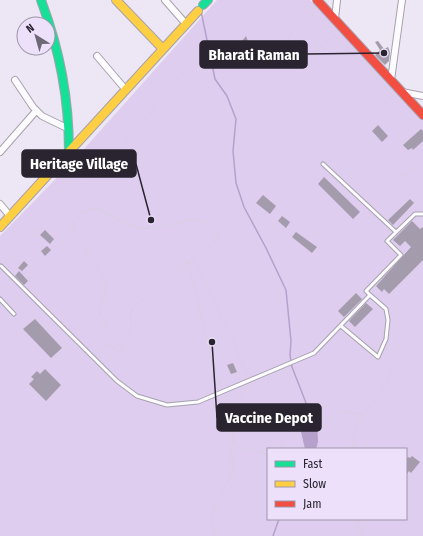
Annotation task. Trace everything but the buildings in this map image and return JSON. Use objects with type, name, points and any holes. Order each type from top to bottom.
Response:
[{"type":"street","points":[[41,0],[61,60],[70,129],[69,153]]},
{"type":"street","points":[[116,0],[163,49]]},
{"type":"street","points":[[165,0],[186,24]]},
{"type":"street","points":[[318,0],[423,115]]},
{"type":"street","points":[[335,19],[337,0]]},
{"type":"street","points":[[391,80],[402,0]]},
{"type":"street","points":[[0,227],[203,5]]},
{"type":"street","points":[[97,56],[126,90]]},
{"type":"street","points":[[15,80],[36,111],[42,116],[70,129]]},
{"type":"street","points":[[402,92],[423,96]]},
{"type":"street","points":[[0,152],[36,111]]},
{"type":"street","points":[[0,204],[10,216]]},
{"type":"lane","points":[[323,164],[396,232]]},
{"type":"lane","points":[[340,326],[378,357],[386,338],[388,320],[386,309],[366,291],[401,255],[387,241],[415,214],[423,214]]},
{"type":"lane","points":[[1,266],[117,381],[137,396],[167,406],[198,402],[314,353],[370,295]]},
{"type":"lane","points":[[0,299],[14,314]]},
{"type":"path","points":[[1,266],[119,150],[243,0]]},
{"type":"path","points":[[299,0],[313,15],[287,38],[307,59],[334,35],[393,95],[357,128],[404,176],[423,157]]},
{"type":"path","points":[[96,208],[133,227],[154,229],[192,219],[210,223],[219,233],[215,242],[193,258],[168,277],[146,298],[134,306],[130,315],[131,327],[119,352],[97,335],[107,327],[100,314],[99,308],[105,298],[105,286],[99,269],[77,238],[72,226],[82,212],[96,208]]},
{"type":"path","points":[[193,258],[233,340],[249,380],[233,417],[233,442],[231,447],[233,471],[210,519],[217,536]]},
{"type":"path","points":[[188,262],[214,368],[233,417]]},
{"type":"path","points":[[96,360],[108,344]]},
{"type":"path","points":[[353,448],[355,428],[363,412],[385,387],[390,374],[389,368],[378,357]]},
{"type":"path","points":[[268,372],[269,389],[290,418],[297,421],[316,418],[329,420],[344,411],[356,414],[363,412]]},
{"type":"path","points":[[279,448],[287,433],[290,418]]},
{"type":"path","points":[[233,442],[242,448],[267,454]]},
{"type":"path","points":[[356,520],[362,536]]},
{"type":"shaded area","points":[[217,0],[310,0],[423,120],[423,536],[0,536],[0,236],[75,159]]},
{"type":"shaded area","points":[[317,420],[318,442],[316,448],[305,448],[299,423]]},
{"type":"waterway","points":[[201,11],[215,79],[227,96],[236,119],[233,151],[236,183],[244,207],[286,290],[292,367],[306,403],[308,421]]},
{"type":"waterway","points":[[273,536],[279,520]]},
{"type":"traffic: fast","points":[[41,0],[48,19],[62,75],[69,133],[69,153]]},
{"type":"traffic: fast","points":[[203,5],[208,0]]},
{"type":"traffic: slow","points":[[116,0],[163,49]]},
{"type":"traffic: slow","points":[[0,227],[198,11]]},
{"type":"traffic: jam","points":[[317,0],[423,115]]},
{"type":"place","name":"Bharati Raman","points":[[384,53]]},
{"type":"place","name":"Heritage Village","points":[[151,220]]},
{"type":"place","name":"Vaccine Depot","points":[[212,342]]}]
